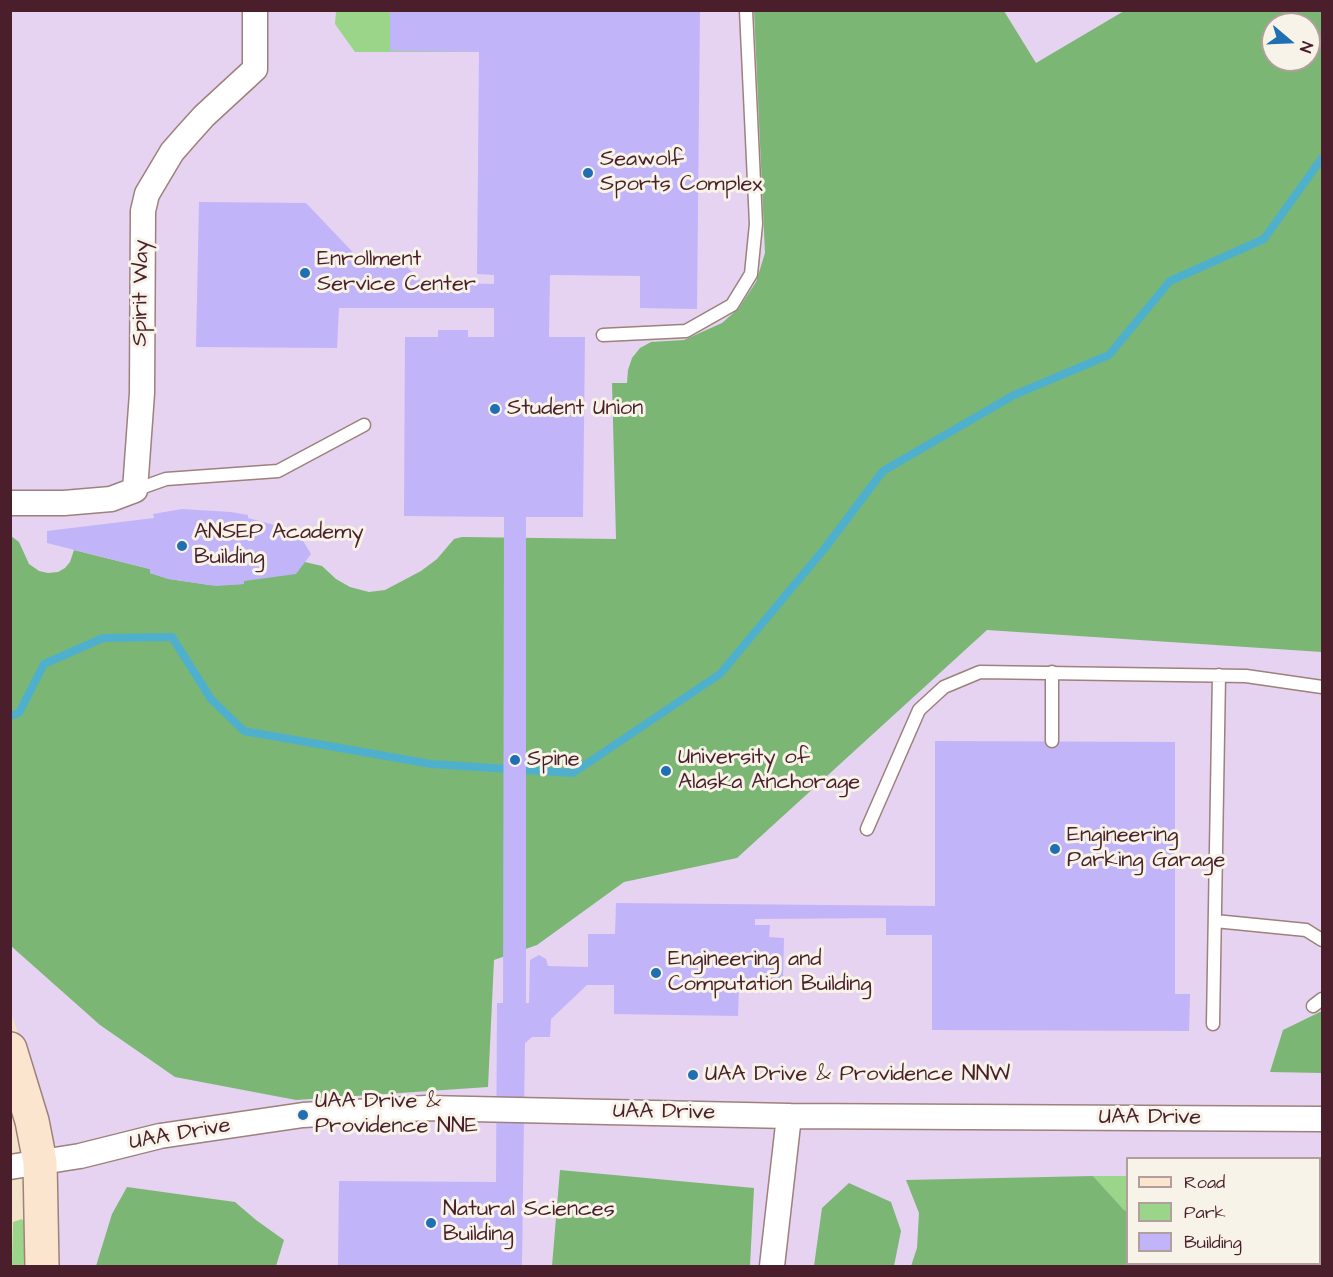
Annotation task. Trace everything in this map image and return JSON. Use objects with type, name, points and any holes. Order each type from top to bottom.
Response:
[{"type":"main road","points":[[10,1049],[32,1121],[25,1165],[42,1266]]},
{"type":"street","name":"Spirit Way","points":[[135,490],[142,393],[143,212],[147,194],[171,152],[204,116],[255,69],[255,10]]},
{"type":"street","points":[[10,503],[111,500],[135,490]]},
{"type":"street","name":"UAA Drive","points":[[25,1165],[80,1156],[160,1136],[303,1115],[426,1108],[789,1116],[1323,1119]]},
{"type":"street","points":[[772,1266],[789,1116]]},
{"type":"lane","points":[[603,335],[686,331],[732,305],[751,274],[756,224],[746,10]]},
{"type":"lane","points":[[135,490],[166,479],[278,471],[364,425]]},
{"type":"lane","points":[[867,829],[919,710],[944,687],[980,672],[1246,676],[1323,687]]},
{"type":"lane","points":[[1052,672],[1052,741]]},
{"type":"lane","points":[[1213,1024],[1219,675]]},
{"type":"lane","points":[[1215,921],[1306,930],[1323,940]]},
{"type":"shaded area","name":"University of Alaska Anchorage","points":[[10,11],[1304,11],[1261,12],[1261,72],[1274,72],[1322,532],[1322,1266],[59,1266],[55,1211],[23,1048],[10,1009]]},
{"type":"green space","points":[[336,11],[510,11],[510,52],[355,52],[335,24]]},
{"type":"green space","points":[[754,11],[1004,11],[1036,63],[1124,11],[1322,11],[1322,652],[987,630],[737,858],[624,882],[537,945],[494,960],[488,1087],[296,1100],[175,1077],[100,1025],[11,946],[11,536],[19,542],[29,564],[39,571],[48,573],[58,572],[65,568],[74,550],[150,569],[150,573],[170,579],[210,585],[244,584],[244,581],[305,562],[322,566],[336,579],[350,587],[369,592],[385,590],[421,571],[437,559],[454,539],[462,537],[616,539],[612,383],[627,383],[632,358],[640,348],[651,342],[684,340],[722,323],[739,308],[756,282],[765,253]]},
{"type":"green space","points":[[1322,1011],[1322,1073],[1270,1072],[1283,1030]]},
{"type":"green space","points":[[560,1170],[754,1188],[750,1266],[552,1266]]},
{"type":"green space","points":[[1093,1176],[1126,1176],[1126,1211]]},
{"type":"green space","points":[[1093,1176],[1126,1211],[1126,1265],[1225,1266],[911,1266],[917,1248],[919,1213],[906,1180]]},
{"type":"green space","points":[[1322,1180],[1322,1266],[1226,1266],[1321,1265]]},
{"type":"green space","points":[[849,1183],[891,1202],[901,1231],[894,1266],[814,1266],[822,1208]]},
{"type":"green space","points":[[127,1187],[235,1202],[284,1240],[276,1266],[96,1266],[112,1214]]},
{"type":"green space","points":[[22,1219],[27,1225],[27,1266],[12,1266],[13,1222]]},
{"type":"building","points":[[390,10],[700,10],[697,309],[640,308],[640,276],[550,275],[549,337],[585,337],[583,517],[526,517],[526,1003],[529,1003],[530,960],[539,955],[546,959],[548,966],[588,967],[588,934],[615,934],[616,903],[935,906],[935,741],[1175,742],[1175,994],[1190,994],[1189,1031],[932,1030],[932,935],[886,935],[886,918],[755,919],[755,925],[770,925],[769,937],[784,938],[783,980],[769,980],[769,987],[739,987],[738,1016],[614,1014],[614,985],[587,985],[551,1019],[550,1037],[532,1037],[525,1043],[522,1266],[338,1266],[339,1181],[496,1182],[497,1003],[503,1003],[504,517],[404,516],[405,337],[438,337],[438,330],[468,330],[468,337],[494,337],[494,308],[339,308],[337,348],[196,347],[199,202],[306,203],[364,264],[402,262],[422,282],[494,284],[494,275],[477,274],[479,52],[390,51]]},
{"type":"building","name":"ANSEP Academy Building","points":[[182,509],[248,515],[248,518],[297,531],[311,554],[296,574],[244,581],[244,584],[216,586],[168,579],[150,573],[150,569],[47,543],[47,531],[154,518],[153,514]]},
{"type":"waterway","points":[[10,716],[19,713],[44,664],[103,638],[172,637],[211,699],[244,731],[431,764],[573,773],[720,674],[825,548],[883,471],[1014,395],[1109,355],[1170,281],[1264,239],[1322,158]]},
{"type":"place","name":"Seawolf Sports Complex","points":[[588,173]]},
{"type":"place","name":"Enrollment Service Center","points":[[305,273]]},
{"type":"place","name":"Student Union","points":[[495,409]]},
{"type":"place","name":"ANSEP Academy Building","points":[[182,546]]},
{"type":"place","name":"Spine","points":[[515,760]]},
{"type":"place","name":"University of Alaska Anchorage","points":[[666,771]]},
{"type":"place","name":"Engineering Parking Garage","points":[[1055,849]]},
{"type":"place","name":"Engineering and Computation Building","points":[[656,973]]},
{"type":"place","name":"UAA Drive & Providence NNW","points":[[693,1075]]},
{"type":"place","name":"UAA Drive & Providence NNE","points":[[303,1115]]},
{"type":"place","name":"Natural Sciences Building","points":[[431,1223]]}]
